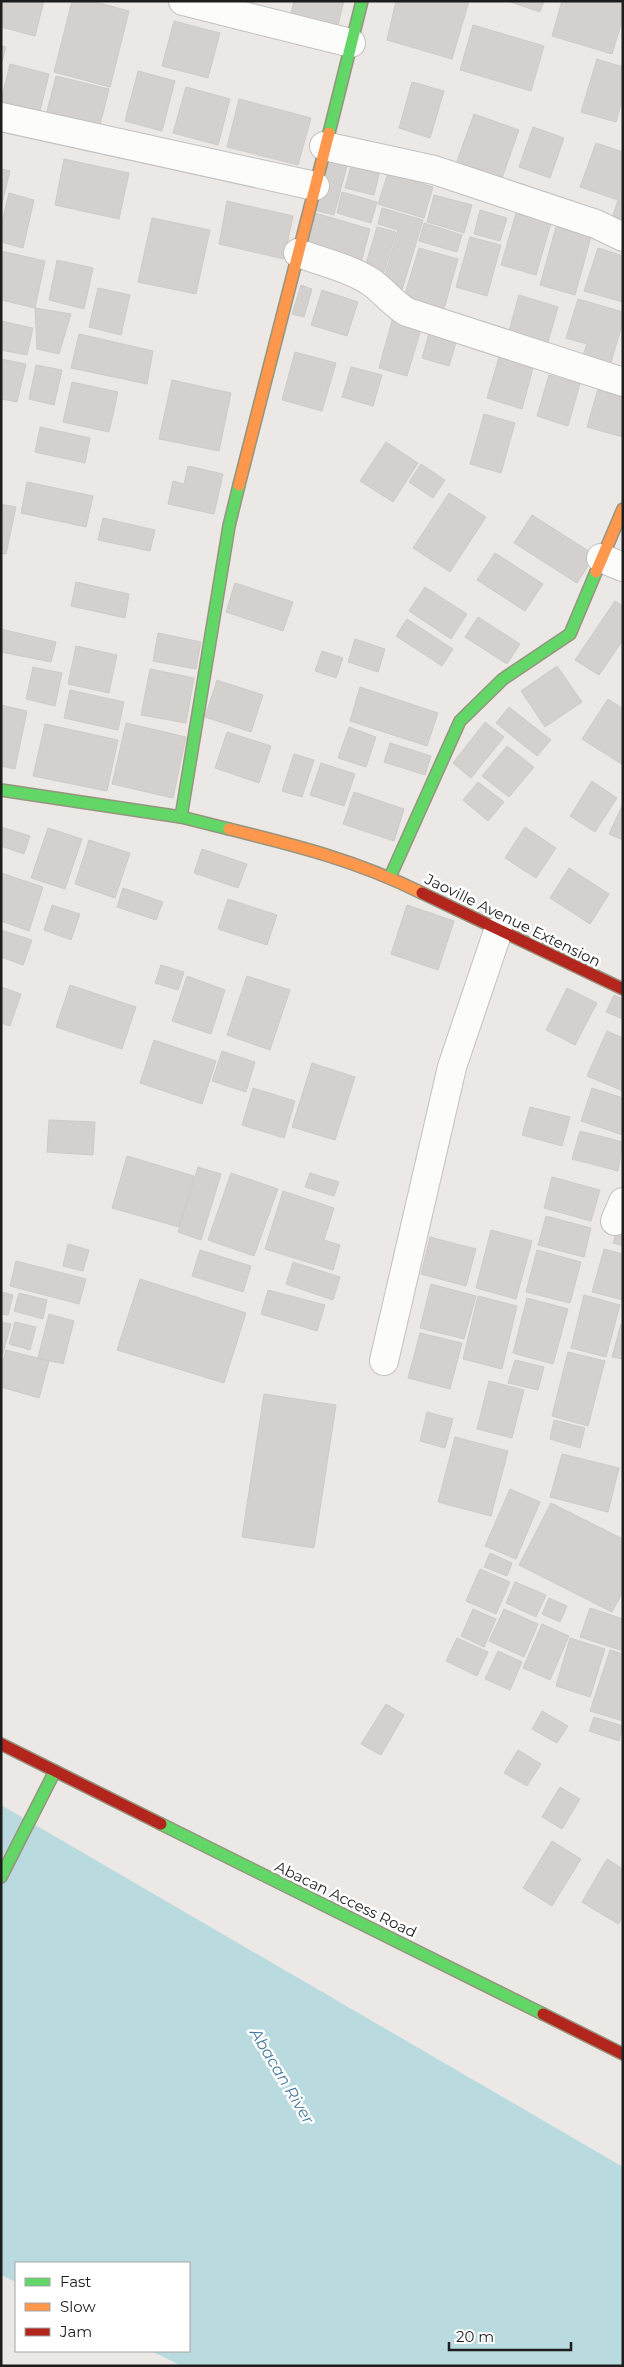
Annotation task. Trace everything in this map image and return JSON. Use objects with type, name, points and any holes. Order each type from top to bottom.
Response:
[{"type":"street","points":[[183,1],[351,43]]},
{"type":"street","points":[[181,817],[229,526],[362,1]]},
{"type":"street","points":[[1,117],[315,186]]},
{"type":"street","points":[[324,146],[434,170],[596,224],[623,237]]},
{"type":"street","points":[[298,254],[359,274],[373,283],[397,307],[407,312],[623,382]]},
{"type":"street","points":[[390,877],[460,721],[504,679],[570,634],[612,563],[623,509]]},
{"type":"street","name":"Jaoville Avenue Extension","points":[[1,790],[181,817],[319,851],[390,877],[498,931],[623,989]]},
{"type":"street","points":[[384,1361],[452,1067],[498,931]]},
{"type":"street","name":"Abacan Access Road","points":[[1,1744],[623,2054]]},
{"type":"street","points":[[1,1877],[55,1771]]},
{"type":"water","name":"Abacan River","points":[[1,1805],[623,2167],[623,2366],[182,2366],[153,2352],[190,2352],[190,2262],[15,2262],[15,2282],[1,2275]]},
{"type":"building","points":[[1,1],[44,1],[35,36],[1,27]]},
{"type":"building","points":[[72,1],[92,1],[129,11],[110,87],[54,72]]},
{"type":"building","points":[[294,1],[344,1],[337,29],[290,18]]},
{"type":"building","points":[[396,1],[469,1],[452,59],[387,40]]},
{"type":"building","points":[[508,1],[544,1],[540,12]]},
{"type":"building","points":[[562,1],[623,1],[623,18],[612,54],[552,36]]},
{"type":"building","points":[[174,21],[220,33],[208,78],[162,66]]},
{"type":"building","points":[[473,25],[544,46],[531,91],[460,70]]},
{"type":"building","points":[[1,46],[6,47],[1,65]]},
{"type":"building","points":[[597,59],[623,67],[623,97],[616,122],[581,112]]},
{"type":"building","points":[[10,64],[49,74],[40,111],[1,101]]},
{"type":"building","points":[[138,71],[175,81],[162,131],[125,121]]},
{"type":"building","points":[[56,76],[109,89],[99,129],[46,115]]},
{"type":"building","points":[[412,82],[444,91],[430,138],[399,128]]},
{"type":"building","points":[[186,87],[230,99],[218,145],[173,133]]},
{"type":"building","points":[[239,99],[311,118],[298,165],[227,147]]},
{"type":"building","points":[[474,114],[519,130],[502,178],[457,161]]},
{"type":"building","points":[[533,127],[564,138],[550,178],[519,167]]},
{"type":"building","points":[[596,143],[623,152],[623,222],[612,218],[618,200],[580,187]]},
{"type":"building","points":[[64,159],[129,173],[119,219],[55,205]]},
{"type":"building","points":[[327,161],[347,166],[334,215],[314,210]]},
{"type":"building","points":[[351,166],[379,174],[374,195],[345,188]]},
{"type":"building","points":[[1,169],[10,171],[1,207]]},
{"type":"building","points":[[388,173],[433,187],[424,218],[378,204]]},
{"type":"building","points":[[342,192],[377,202],[371,223],[337,213]]},
{"type":"building","points":[[9,193],[34,200],[23,248],[1,242],[1,226]]},
{"type":"building","points":[[434,195],[472,205],[464,233],[427,222]]},
{"type":"building","points":[[227,201],[293,216],[284,259],[219,244]]},
{"type":"building","points":[[382,208],[423,220],[402,290],[382,285],[398,230],[378,224]]},
{"type":"building","points":[[480,210],[507,218],[500,241],[474,234]]},
{"type":"building","points":[[315,213],[370,229],[361,263],[305,246]]},
{"type":"building","points":[[516,213],[551,223],[536,275],[501,265]]},
{"type":"building","points":[[152,218],[210,230],[196,294],[138,282]]},
{"type":"building","points":[[424,223],[462,235],[457,252],[419,241]]},
{"type":"building","points":[[377,227],[396,232],[384,272],[365,267]]},
{"type":"building","points":[[556,227],[591,237],[575,295],[540,285]]},
{"type":"building","points":[[470,237],[501,245],[487,296],[456,287]]},
{"type":"building","points":[[419,248],[458,259],[444,309],[404,297]]},
{"type":"building","points":[[598,248],[623,256],[623,302],[584,291]]},
{"type":"building","points":[[1,251],[45,261],[35,308],[1,300]]},
{"type":"building","points":[[57,260],[93,268],[84,309],[49,300]]},
{"type":"building","points":[[301,285],[312,289],[304,317],[292,314]]},
{"type":"building","points":[[98,288],[130,295],[121,335],[89,327]]},
{"type":"building","points":[[322,290],[358,302],[347,336],[311,325]]},
{"type":"building","points":[[519,295],[558,307],[546,349],[507,338]]},
{"type":"building","points":[[578,299],[623,312],[623,322],[609,369],[581,361],[587,344],[566,338]]},
{"type":"building","points":[[35,308],[71,314],[59,354],[37,349]]},
{"type":"building","points":[[393,317],[422,326],[407,376],[379,368]]},
{"type":"building","points":[[1,321],[33,328],[27,355],[1,350]]},
{"type":"building","points":[[430,330],[457,339],[449,366],[422,358]]},
{"type":"building","points":[[79,334],[153,351],[147,384],[71,368]]},
{"type":"building","points":[[295,352],[336,363],[322,411],[282,400]]},
{"type":"building","points":[[499,357],[533,368],[522,409],[487,398]]},
{"type":"building","points":[[1,359],[26,364],[17,402],[1,399]]},
{"type":"building","points":[[36,365],[62,370],[54,405],[29,399]]},
{"type":"building","points":[[351,367],[382,375],[373,406],[342,397]]},
{"type":"building","points":[[549,375],[580,384],[568,426],[537,416]]},
{"type":"building","points":[[172,380],[231,393],[219,451],[159,439]]},
{"type":"building","points":[[72,382],[118,392],[109,432],[63,422]]},
{"type":"building","points":[[600,382],[623,389],[623,437],[587,427]]},
{"type":"building","points":[[484,414],[515,423],[501,473],[470,464]]},
{"type":"building","points":[[40,427],[90,438],[85,463],[35,452]]},
{"type":"building","points":[[386,442],[418,463],[393,502],[360,481]]},
{"type":"building","points":[[421,464],[445,480],[433,498],[409,482]]},
{"type":"building","points":[[188,466],[223,474],[214,514],[168,504],[173,481],[184,484]]},
{"type":"building","points":[[27,482],[93,496],[86,527],[21,513]]},
{"type":"building","points":[[449,493],[486,517],[450,572],[413,548]]},
{"type":"building","points":[[1,504],[16,507],[6,554],[1,553]]},
{"type":"building","points":[[532,515],[595,555],[577,583],[514,543]]},
{"type":"building","points":[[103,518],[155,530],[150,551],[98,540]]},
{"type":"building","points":[[495,553],[543,584],[525,611],[477,580]]},
{"type":"building","points":[[76,582],[129,594],[125,618],[71,606]]},
{"type":"building","points":[[235,583],[293,602],[283,631],[226,612]]},
{"type":"building","points":[[425,587],[467,614],[451,639],[409,611]]},
{"type":"building","points":[[615,601],[623,606],[623,640],[599,675],[575,660]]},
{"type":"building","points":[[478,617],[520,644],[507,664],[465,637]]},
{"type":"building","points":[[407,619],[453,649],[442,666],[396,636]]},
{"type":"building","points":[[1,629],[56,642],[51,662],[1,652]]},
{"type":"building","points":[[158,633],[201,642],[196,669],[153,661]]},
{"type":"building","points":[[355,639],[385,649],[378,672],[348,662]]},
{"type":"building","points":[[76,646],[117,655],[109,693],[68,684]]},
{"type":"building","points":[[322,651],[343,658],[336,678],[315,671]]},
{"type":"building","points":[[557,666],[582,702],[545,727],[521,691]]},
{"type":"building","points":[[33,667],[62,673],[55,706],[26,699]]},
{"type":"building","points":[[150,669],[194,678],[186,723],[141,715]]},
{"type":"building","points":[[217,680],[263,695],[251,732],[205,717]]},
{"type":"building","points":[[360,687],[438,713],[427,746],[350,721]]},
{"type":"building","points":[[70,690],[124,702],[118,730],[64,718]]},
{"type":"building","points":[[608,699],[623,709],[623,765],[582,739]]},
{"type":"building","points":[[1,705],[27,711],[15,769],[1,766]]},
{"type":"building","points":[[509,707],[551,740],[537,756],[496,723]]},
{"type":"building","points":[[485,722],[504,737],[471,778],[453,763]]},
{"type":"building","points":[[126,723],[186,737],[173,798],[112,784]]},
{"type":"building","points":[[45,724],[118,740],[107,791],[33,776]]},
{"type":"building","points":[[349,727],[376,737],[366,767],[338,758]]},
{"type":"building","points":[[227,732],[271,746],[259,783],[215,768]]},
{"type":"building","points":[[390,743],[431,756],[425,775],[384,762]]},
{"type":"building","points":[[507,746],[534,767],[509,797],[482,776]]},
{"type":"building","points":[[294,754],[314,760],[302,797],[282,791]]},
{"type":"building","points":[[321,763],[355,774],[344,806],[310,795]]},
{"type":"building","points":[[592,781],[617,798],[595,832],[570,816]]},
{"type":"building","points":[[478,782],[504,802],[488,821],[463,800]]},
{"type":"building","points":[[354,792],[404,809],[394,841],[343,824]]},
{"type":"building","points":[[623,804],[623,840],[609,834]]},
{"type":"building","points":[[1,827],[30,836],[24,854],[1,846]]},
{"type":"building","points":[[525,827],[556,848],[536,878],[505,858]]},
{"type":"building","points":[[48,828],[82,839],[65,889],[31,878]]},
{"type":"building","points":[[89,840],[130,853],[115,898],[75,884]]},
{"type":"building","points":[[202,849],[247,864],[238,888],[194,873]]},
{"type":"building","points":[[569,868],[609,894],[590,924],[550,898]]},
{"type":"building","points":[[1,873],[43,887],[29,931],[1,921]]},
{"type":"building","points":[[123,888],[163,902],[156,920],[117,907]]},
{"type":"building","points":[[228,899],[277,915],[267,945],[218,929]]},
{"type":"building","points":[[52,905],[80,914],[71,940],[44,930]]},
{"type":"building","points":[[407,905],[454,921],[438,970],[391,954]]},
{"type":"building","points":[[1,930],[32,940],[23,965],[1,957]]},
{"type":"building","points":[[161,965],[184,972],[178,990],[155,983]]},
{"type":"building","points":[[187,976],[225,990],[211,1034],[172,1021]]},
{"type":"building","points":[[247,976],[290,990],[270,1050],[227,1035]]},
{"type":"building","points":[[70,985],[136,1007],[122,1049],[56,1027]]},
{"type":"building","points":[[1,987],[21,994],[10,1026],[1,1023]]},
{"type":"building","points":[[567,988],[597,1003],[575,1045],[546,1030]]},
{"type":"building","points":[[614,995],[623,999],[623,1019],[606,1012]]},
{"type":"building","points":[[607,1031],[623,1038],[623,1091],[587,1076]]},
{"type":"building","points":[[154,1040],[216,1061],[202,1104],[140,1083]]},
{"type":"building","points":[[222,1051],[255,1062],[246,1092],[212,1081]]},
{"type":"building","points":[[312,1063],[355,1077],[335,1140],[292,1127]]},
{"type":"building","points":[[253,1088],[295,1101],[284,1138],[242,1125]]},
{"type":"building","points":[[592,1088],[623,1098],[623,1135],[581,1121]]},
{"type":"building","points":[[530,1107],[570,1117],[562,1146],[522,1135]]},
{"type":"building","points":[[49,1120],[95,1122],[93,1155],[47,1152]]},
{"type":"building","points":[[580,1131],[623,1142],[618,1171],[572,1159]]},
{"type":"building","points":[[127,1156],[194,1176],[179,1227],[112,1208]]},
{"type":"building","points":[[198,1167],[221,1174],[201,1240],[178,1232]]},
{"type":"building","points":[[231,1173],[278,1189],[254,1256],[208,1240]]},
{"type":"building","points":[[310,1173],[339,1182],[334,1196],[305,1187]]},
{"type":"building","points":[[552,1177],[600,1190],[591,1221],[544,1208]]},
{"type":"building","points":[[283,1191],[334,1208],[324,1240],[340,1245],[333,1270],[265,1249]]},
{"type":"building","points":[[623,1211],[623,1246],[613,1243]]},
{"type":"building","points":[[546,1216],[591,1228],[584,1257],[538,1245]]},
{"type":"building","points":[[491,1230],[532,1241],[516,1299],[476,1288]]},
{"type":"building","points":[[430,1237],[476,1249],[466,1286],[421,1274]]},
{"type":"building","points":[[68,1244],[89,1250],[83,1271],[63,1266]]},
{"type":"building","points":[[604,1249],[623,1254],[623,1300],[592,1292]]},
{"type":"building","points":[[200,1250],[251,1266],[243,1292],[192,1276]]},
{"type":"building","points":[[537,1250],[581,1262],[570,1303],[526,1292]]},
{"type":"building","points":[[16,1261],[86,1279],[79,1304],[10,1286]]},
{"type":"building","points":[[293,1262],[340,1277],[333,1300],[286,1284]]},
{"type":"building","points":[[140,1279],[246,1313],[224,1383],[117,1350]]},
{"type":"building","points":[[431,1284],[476,1296],[464,1339],[420,1328]]},
{"type":"building","points":[[268,1290],[325,1305],[317,1331],[261,1314]]},
{"type":"building","points":[[1,1292],[13,1295],[8,1315],[1,1314]]},
{"type":"building","points":[[19,1293],[47,1300],[43,1319],[14,1311]]},
{"type":"building","points":[[584,1295],[620,1305],[606,1357],[571,1348]]},
{"type":"building","points":[[478,1296],[517,1306],[502,1369],[463,1359]]},
{"type":"building","points":[[527,1298],[568,1309],[553,1364],[513,1353]]},
{"type":"building","points":[[49,1314],[74,1321],[63,1364],[38,1358]]},
{"type":"building","points":[[1,1322],[11,1324],[2,1357],[1,1357]]},
{"type":"building","points":[[15,1322],[36,1327],[30,1350],[9,1344]]},
{"type":"building","points":[[621,1324],[623,1325],[623,1359],[612,1357]]},
{"type":"building","points":[[420,1333],[462,1343],[450,1389],[408,1378]]},
{"type":"building","points":[[6,1350],[49,1361],[39,1398],[1,1387],[1,1359],[3,1360]]},
{"type":"building","points":[[568,1352],[605,1361],[588,1426],[552,1416]]},
{"type":"building","points":[[515,1360],[544,1367],[538,1390],[508,1383]]},
{"type":"building","points":[[489,1381],[524,1390],[512,1438],[477,1429]]},
{"type":"building","points":[[264,1394],[336,1405],[314,1548],[242,1537]]},
{"type":"building","points":[[427,1412],[453,1419],[445,1448],[420,1441]]},
{"type":"building","points":[[554,1420],[585,1428],[580,1448],[550,1439]]},
{"type":"building","points":[[455,1437],[508,1451],[491,1516],[438,1502]]},
{"type":"building","points":[[562,1454],[619,1468],[608,1512],[550,1497]]},
{"type":"building","points":[[510,1489],[540,1502],[516,1559],[485,1546]]},
{"type":"building","points":[[551,1503],[623,1539],[623,1592],[612,1612],[519,1565]]},
{"type":"building","points":[[490,1553],[512,1563],[507,1576],[484,1567]]},
{"type":"building","points":[[480,1569],[510,1582],[496,1614],[466,1601]]},
{"type":"building","points":[[515,1582],[546,1595],[536,1617],[506,1603]]},
{"type":"building","points":[[549,1598],[567,1606],[560,1622],[542,1614]]},
{"type":"building","points":[[590,1608],[623,1619],[623,1651],[580,1637]]},
{"type":"building","points":[[473,1609],[496,1619],[484,1647],[461,1636]]},
{"type":"building","points":[[504,1609],[538,1624],[524,1657],[489,1641]]},
{"type":"building","points":[[542,1624],[569,1636],[550,1680],[523,1668]]},
{"type":"building","points":[[457,1638],[488,1652],[477,1676],[446,1661]]},
{"type":"building","points":[[570,1638],[605,1649],[590,1697],[556,1686]]},
{"type":"building","points":[[610,1650],[623,1654],[623,1721],[590,1711]]},
{"type":"building","points":[[498,1651],[522,1662],[510,1690],[485,1679]]},
{"type":"building","points":[[386,1704],[404,1715],[381,1755],[361,1744]]},
{"type":"building","points":[[542,1711],[568,1726],[557,1743],[532,1729]]},
{"type":"building","points":[[594,1717],[623,1726],[619,1741],[589,1731]]},
{"type":"building","points":[[518,1750],[541,1764],[527,1786],[504,1773]]},
{"type":"building","points":[[560,1787],[580,1799],[562,1829],[542,1817]]},
{"type":"building","points":[[552,1841],[581,1859],[552,1906],[523,1888]]},
{"type":"building","points":[[607,1859],[623,1869],[623,1917],[618,1924],[582,1902]]},
{"type":"traffic: fast","points":[[329,133],[362,1]]},
{"type":"traffic: fast","points":[[181,817],[229,526],[239,485]]},
{"type":"traffic: fast","points":[[390,877],[460,721],[503,679],[570,634],[596,572]]},
{"type":"traffic: fast","points":[[1,790],[181,817],[229,829]]},
{"type":"traffic: fast","points":[[1,1877],[55,1771]]},
{"type":"traffic: fast","points":[[161,1824],[543,2014]]},
{"type":"traffic: slow","points":[[239,485],[329,133]]},
{"type":"traffic: slow","points":[[596,572],[623,509]]},
{"type":"traffic: slow","points":[[229,829],[304,848],[351,863],[422,893]]},
{"type":"traffic: jam","points":[[422,893],[623,989]]},
{"type":"traffic: jam","points":[[1,1744],[161,1824]]},
{"type":"traffic: jam","points":[[543,2014],[623,2054]]}]
